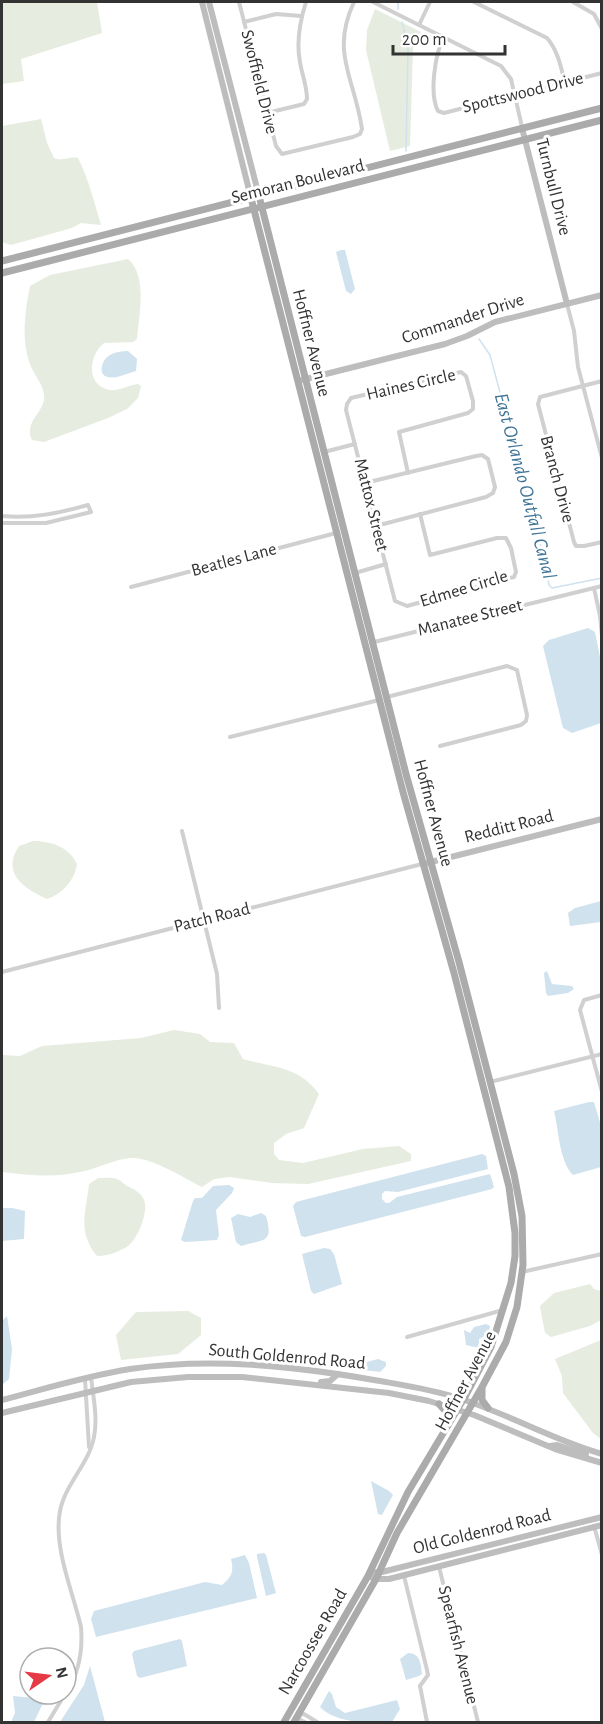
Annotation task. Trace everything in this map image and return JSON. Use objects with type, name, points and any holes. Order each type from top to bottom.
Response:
[{"type":"main road","name":"Hoffner Avenue","points":[[202,2],[255,197]]},
{"type":"main road","name":"Hoffner Avenue","points":[[208,2],[373,673],[383,698],[427,863],[461,968],[520,1206],[523,1235],[522,1272],[517,1307],[506,1342],[482,1388],[373,1575]]},
{"type":"main road","name":"Semoran Boulevard","points":[[2,261],[602,108]]},
{"type":"main road","name":"Semoran Boulevard","points":[[2,273],[602,120]]},
{"type":"main road","name":"Turnbull Drive","points":[[522,128],[567,304]]},
{"type":"main road","points":[[392,174],[399,164],[409,158]]},
{"type":"main road","points":[[134,240],[143,235],[149,224]]},
{"type":"main road","name":"Commander Drive","points":[[302,380],[445,344],[495,322],[602,295]]},
{"type":"main road","name":"Hoffner Avenue","points":[[302,380],[324,452],[368,623],[384,703],[392,719],[446,943],[511,1193],[515,1233],[515,1256],[511,1283],[492,1347],[408,1492],[361,1606]]},
{"type":"main road","points":[[337,533],[341,537],[348,566],[355,573]]},
{"type":"main road","points":[[350,583],[357,591],[364,619],[368,623]]},
{"type":"main road","name":"Redditt Road","points":[[427,863],[602,819]]},
{"type":"main road","points":[[446,943],[453,950],[458,966],[461,968]]},
{"type":"main road","points":[[460,995],[464,999],[467,1011],[474,1018]]},
{"type":"main road","points":[[473,1048],[478,1053],[484,1079],[490,1082]]},
{"type":"main road","points":[[485,1092],[490,1096],[499,1129],[503,1134]]},
{"type":"main road","points":[[515,1256],[513,1293],[517,1307]]},
{"type":"main road","points":[[498,1357],[508,1328],[504,1310]]},
{"type":"main road","points":[[145,1380],[156,1376],[200,1372],[206,1363]]},
{"type":"main road","name":"South Goldenrod Road","points":[[2,1400],[88,1378],[139,1368],[206,1363],[245,1365],[338,1374],[429,1390],[488,1408],[552,1437]]},
{"type":"main road","points":[[307,1384],[314,1381],[330,1381],[338,1374]]},
{"type":"main road","name":"South Goldenrod Road","points":[[2,1413],[89,1391],[145,1380],[217,1376],[389,1393],[457,1409],[508,1429]]},
{"type":"main road","points":[[338,1387],[347,1379],[360,1378]]},
{"type":"main road","points":[[482,1388],[482,1400],[488,1408]]},
{"type":"main road","points":[[439,1404],[447,1413],[448,1425]]},
{"type":"main road","points":[[508,1429],[546,1441],[552,1437],[602,1455]]},
{"type":"main road","points":[[508,1429],[548,1446],[602,1462]]},
{"type":"main road","points":[[548,1446],[557,1444],[593,1456],[602,1455]]},
{"type":"main road","points":[[397,1533],[411,1504],[411,1495],[408,1492]]},
{"type":"main road","name":"Old Goldenrod Road","points":[[373,1575],[597,1518]]},
{"type":"main road","name":"Old Goldenrod Road","points":[[373,1575],[389,1579],[599,1527]]},
{"type":"main road","points":[[387,1554],[391,1563],[399,1568]]},
{"type":"main road","points":[[439,1567],[448,1556]]},
{"type":"main road","name":"Narcoossee Road","points":[[284,1722],[373,1575]]},
{"type":"main road","name":"Narcoossee Road","points":[[294,1722],[361,1606]]},
{"type":"main road","points":[[299,1715],[296,1713],[296,1708],[304,1689]]},
{"type":"street","name":"Swoffield Drive","points":[[239,2],[278,152],[282,154],[360,134],[361,122],[343,48],[344,31],[354,2]]},
{"type":"street","points":[[267,113],[303,104],[307,99],[298,45],[301,16],[306,2]]},
{"type":"street","name":"Turnbull Drive","points":[[374,2],[501,66],[508,74],[522,128]]},
{"type":"street","points":[[419,25],[430,2]]},
{"type":"street","points":[[474,2],[547,38],[558,55],[565,83]]},
{"type":"street","points":[[573,2],[594,14],[602,29]]},
{"type":"street","points":[[244,22],[276,14],[301,16]]},
{"type":"street","name":"Spottswood Drive","points":[[444,37],[436,58],[434,104],[438,111],[444,113],[602,73]]},
{"type":"street","name":"Turnbull Drive","points":[[567,304],[574,331],[575,356],[602,458]]},
{"type":"street","name":"Haines Circle","points":[[347,404],[351,399],[455,372],[466,376],[473,409],[468,413],[399,432],[408,472]]},
{"type":"street","points":[[583,385],[602,381]]},
{"type":"street","name":"Branch Drive","points":[[583,385],[540,396],[538,404],[574,542],[576,546],[602,542]]},
{"type":"street","name":"Mattox Street","points":[[347,404],[346,410],[395,601],[401,604]]},
{"type":"street","points":[[324,452],[355,444]]},
{"type":"street","points":[[365,483],[476,456],[488,459],[495,487],[493,493],[486,497],[376,526]]},
{"type":"street","points":[[2,516],[58,514],[88,505],[91,512],[46,523],[2,523]]},
{"type":"street","name":"Edmee Circle","points":[[401,604],[407,606],[506,580],[513,577],[516,572],[511,548],[506,538],[497,538],[430,555],[420,514]]},
{"type":"street","points":[[12,524],[13,517]]},
{"type":"street","name":"Beatles Lane","points":[[131,587],[337,533]]},
{"type":"street","points":[[355,573],[386,564]]},
{"type":"street","name":"Manatee Street","points":[[373,643],[602,586]]},
{"type":"street","points":[[594,588],[602,636]]},
{"type":"street","points":[[230,737],[507,666],[516,670],[527,715],[526,721],[520,725],[440,746]]},
{"type":"street","points":[[182,831],[217,974],[219,1008]]},
{"type":"street","name":"Patch Road","points":[[2,972],[427,863]]},
{"type":"street","points":[[602,995],[581,1002],[580,1010],[602,1092]]},
{"type":"street","points":[[490,1082],[602,1054]]},
{"type":"street","points":[[522,1272],[602,1254]]},
{"type":"street","points":[[407,1337],[504,1310]]},
{"type":"street","points":[[78,1670],[82,1648],[81,1628],[59,1540],[59,1523],[65,1494],[84,1463],[89,1450],[88,1378]]},
{"type":"street","points":[[597,1518],[602,1555]]},
{"type":"street","name":"Spearfish Avenue","points":[[439,1567],[478,1722]]},
{"type":"street","points":[[404,1575],[428,1675],[420,1686],[428,1722]]},
{"type":"street","points":[[48,1722],[58,1706]]},
{"type":"street","points":[[305,1722],[300,1720],[299,1715],[304,1714],[317,1722]]},
{"type":"shaded area","points":[[2,2],[97,2],[102,33],[21,59],[24,81],[2,84]]},
{"type":"shaded area","points":[[375,9],[421,32],[413,47],[410,146],[390,151],[366,50],[367,30]]},
{"type":"shaded area","points":[[41,119],[47,143],[54,158],[78,158],[101,225],[81,223],[72,228],[11,245],[2,242],[2,126]]},
{"type":"shaded area","points":[[128,259],[134,266],[140,286],[137,339],[133,342],[104,343],[95,355],[92,370],[97,383],[110,390],[138,384],[141,386],[138,398],[127,409],[108,418],[44,442],[32,440],[30,427],[42,406],[44,394],[27,355],[25,316],[30,286],[50,275]]},
{"type":"shaded area","points":[[33,841],[59,846],[74,858],[77,864],[74,876],[67,886],[58,894],[47,899],[30,890],[17,879],[12,864],[19,846]]},
{"type":"shaded area","points":[[174,1030],[200,1034],[210,1042],[234,1043],[243,1059],[294,1073],[303,1078],[319,1094],[304,1128],[286,1134],[274,1143],[274,1154],[279,1160],[303,1163],[363,1149],[399,1146],[411,1154],[411,1161],[308,1184],[272,1183],[230,1177],[214,1179],[202,1187],[150,1161],[133,1158],[70,1174],[31,1175],[2,1172],[2,1055],[20,1056],[42,1046],[141,1038]]},
{"type":"shaded area","points":[[98,1178],[120,1180],[135,1190],[145,1202],[145,1213],[136,1237],[130,1244],[113,1253],[97,1256],[87,1238],[84,1222],[89,1184]]},
{"type":"shaded area","points":[[590,1284],[594,1289],[601,1291],[601,1320],[590,1326],[551,1337],[545,1333],[541,1305],[554,1293]]},
{"type":"shaded area","points":[[188,1311],[201,1318],[201,1335],[178,1354],[121,1360],[116,1335],[136,1312]]},
{"type":"shaded area","points":[[602,1340],[601,1439],[593,1433],[563,1393],[562,1376],[555,1359]]},
{"type":"water","points":[[345,250],[355,289],[351,294],[346,291],[336,252]]},
{"type":"water","points":[[128,351],[137,359],[136,371],[122,376],[105,376],[102,367],[107,357],[116,352]]},
{"type":"water","points":[[588,628],[595,632],[601,662],[601,723],[572,733],[563,728],[543,646],[549,640]]},
{"type":"water","points":[[601,901],[601,922],[570,926],[568,913],[575,908]]},
{"type":"water","points":[[547,971],[552,984],[572,986],[574,989],[568,993],[548,996],[544,973]]},
{"type":"water","points":[[594,1102],[601,1126],[601,1167],[573,1175],[562,1154],[554,1111]]},
{"type":"water","points":[[482,1154],[486,1156],[488,1169],[398,1192],[385,1191],[382,1199],[389,1203],[397,1197],[490,1174],[494,1187],[492,1189],[305,1237],[301,1236],[293,1206],[296,1202]]},
{"type":"water","points":[[229,1185],[234,1188],[232,1193],[216,1210],[219,1235],[217,1240],[185,1242],[181,1240],[195,1198],[202,1198],[213,1186]]},
{"type":"water","points":[[2,1208],[25,1211],[24,1239],[2,1241]]},
{"type":"water","points":[[261,1213],[266,1216],[268,1236],[261,1241],[241,1246],[236,1242],[231,1218],[238,1214],[250,1217]]},
{"type":"water","points":[[324,1248],[330,1249],[334,1254],[342,1284],[314,1294],[311,1291],[302,1254]]},
{"type":"water","points":[[7,1316],[12,1349],[9,1379],[2,1385],[2,1321]]},
{"type":"water","points":[[486,1324],[490,1326],[489,1334],[479,1339],[479,1348],[466,1345],[464,1330],[470,1333],[474,1327]]},
{"type":"water","points":[[378,1359],[386,1362],[386,1366],[380,1372],[355,1369],[355,1365]]},
{"type":"water","points":[[371,1481],[393,1495],[382,1515],[378,1514]]},
{"type":"water","points":[[264,1553],[276,1593],[266,1596],[257,1557],[257,1554]]},
{"type":"water","points":[[245,1555],[257,1598],[96,1637],[91,1619],[94,1611],[205,1582],[222,1585],[231,1574],[231,1559]]},
{"type":"water","points":[[180,1639],[187,1666],[140,1678],[137,1676],[132,1654],[134,1651]]},
{"type":"water","points":[[408,1653],[417,1657],[422,1674],[406,1680],[400,1659]]},
{"type":"water","points":[[90,1666],[105,1722],[60,1722],[70,1706],[78,1706],[78,1694],[84,1685]]},
{"type":"water","points":[[329,1691],[336,1707],[345,1713],[397,1700],[400,1709],[392,1722],[363,1722],[335,1717],[320,1707]]},
{"type":"water","points":[[13,1696],[18,1696],[18,1706],[42,1706],[34,1722],[11,1722],[15,1713]]},
{"type":"waterway","name":"East Orlando Outfall Canal","points":[[398,2],[398,9]]},
{"type":"waterway","name":"East Orlando Outfall Canal","points":[[402,22],[408,48],[406,151]]},
{"type":"waterway","name":"East Orlando Outfall Canal","points":[[479,339],[490,355],[542,550],[549,585],[552,588],[602,578]]}]
